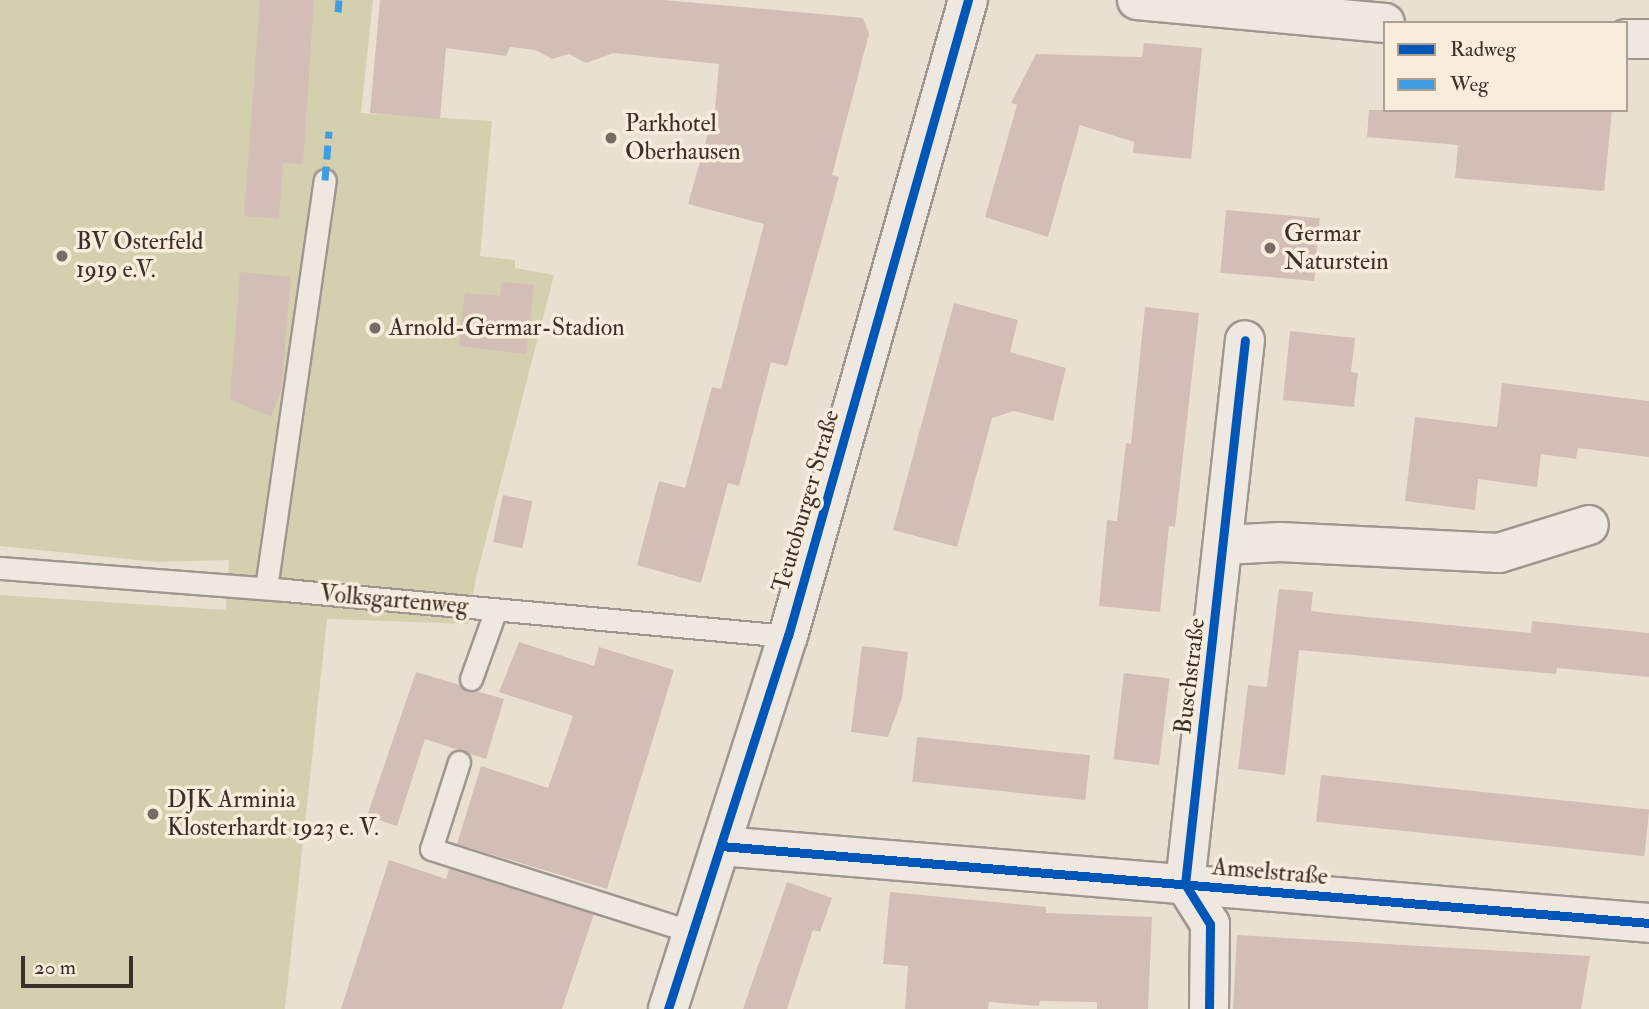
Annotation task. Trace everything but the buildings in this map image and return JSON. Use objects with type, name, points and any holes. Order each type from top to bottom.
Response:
[{"type":"street","name":"Teutoburger Straße","points":[[668,1009],[788,636],[968,0]]},
{"type":"street","points":[[1137,0],[1383,23]]},
{"type":"street","points":[[1628,39],[1649,39]]},
{"type":"street","name":"Buschstraße","points":[[1185,884],[1245,340]]},
{"type":"street","points":[[1224,545],[1280,542],[1499,553],[1589,525]]},
{"type":"street","name":"Amselstraße","points":[[721,846],[1649,923]]},
{"type":"street","points":[[1185,884],[1210,924],[1209,1009]]},
{"type":"lane","points":[[266,588],[325,180]]},
{"type":"lane","name":"Volksgartenweg","points":[[0,568],[266,588],[788,636]]},
{"type":"lane","points":[[471,679],[496,609]]},
{"type":"lane","points":[[459,762],[431,849],[693,932]]},
{"type":"shaded area","points":[[0,0],[373,0],[361,113],[492,121],[480,256],[515,260],[515,268],[554,275],[476,578],[468,624],[327,619],[285,1009],[0,1009],[0,595],[226,610],[229,560],[156,562],[0,546]]},
{"type":"marked path","points":[[338,12],[339,0]]},
{"type":"marked path","points":[[325,180],[329,131]]},
{"type":"cycle path","points":[[668,1009],[788,636],[968,0]]},
{"type":"cycle path","points":[[1209,1009],[1210,924],[1185,884],[1245,340]]},
{"type":"cycle path","points":[[721,846],[1649,923]]},
{"type":"place","name":"Parkhotel Oberhausen","points":[[611,138]]},
{"type":"place","name":"Germar Naturstein","points":[[1270,248]]},
{"type":"place","name":"BV Osterfeld 1919 e.V.","points":[[62,256]]},
{"type":"place","name":"Arnold-Germar-Stadion","points":[[375,328]]},
{"type":"place","name":"DJK Arminia Klosterhardt 1923 e. V.","points":[[153,814]]}]
